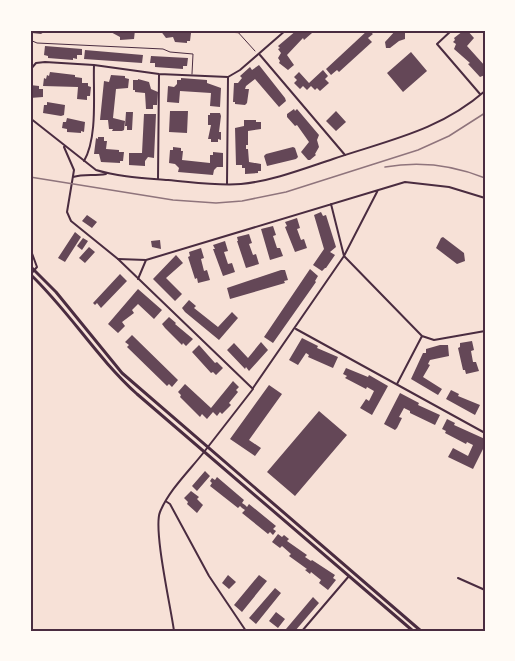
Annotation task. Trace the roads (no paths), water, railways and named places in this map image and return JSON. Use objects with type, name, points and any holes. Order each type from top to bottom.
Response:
[{"type":"main road","points":[[30,266],[56,292],[122,373],[421,631]]},
{"type":"main road","points":[[30,274],[51,295],[117,376],[413,631]]},
{"type":"street","points":[[30,69],[40,62],[94,65],[159,74],[228,77],[260,55],[286,30]]},
{"type":"street","points":[[452,30],[437,44],[480,95]]},
{"type":"street","points":[[260,55],[345,155]]},
{"type":"street","points":[[84,162],[92,137],[94,65]]},
{"type":"street","points":[[158,179],[159,74]]},
{"type":"street","points":[[227,184],[228,77]]},
{"type":"street","points":[[30,118],[96,170],[109,174],[158,179],[239,184],[270,179],[419,132],[450,115],[485,91]]},
{"type":"street","points":[[63,145],[69,154],[74,170],[67,210],[71,221],[118,259],[253,389]]},
{"type":"street","points":[[73,177],[83,174],[95,176],[109,174]]},
{"type":"street","points":[[118,259],[146,260],[396,184],[410,182],[430,184],[485,198]]},
{"type":"street","points":[[174,631],[159,535],[159,515],[166,502],[253,389],[295,329],[344,256],[378,190]]},
{"type":"street","points":[[330,204],[344,256],[422,336],[434,340],[485,331]]},
{"type":"street","points":[[30,249],[37,267],[30,274]]},
{"type":"street","points":[[138,279],[146,260]]},
{"type":"street","points":[[295,329],[485,433]]},
{"type":"street","points":[[397,385],[422,336]]},
{"type":"street","points":[[166,502],[170,504],[209,576],[246,631]]},
{"type":"street","points":[[302,631],[349,576]]},
{"type":"street","points":[[458,578],[485,590]]},
{"type":"lane","points":[[30,40],[37,43],[163,50],[194,54],[192,76]]},
{"type":"waterway","points":[[226,30],[238,33],[247,30]]},
{"type":"railway","points":[[30,177],[173,200],[216,203],[242,201],[286,192],[418,150],[449,136],[485,113]]},
{"type":"railway","points":[[385,167],[410,164],[436,165],[485,178]]}]
